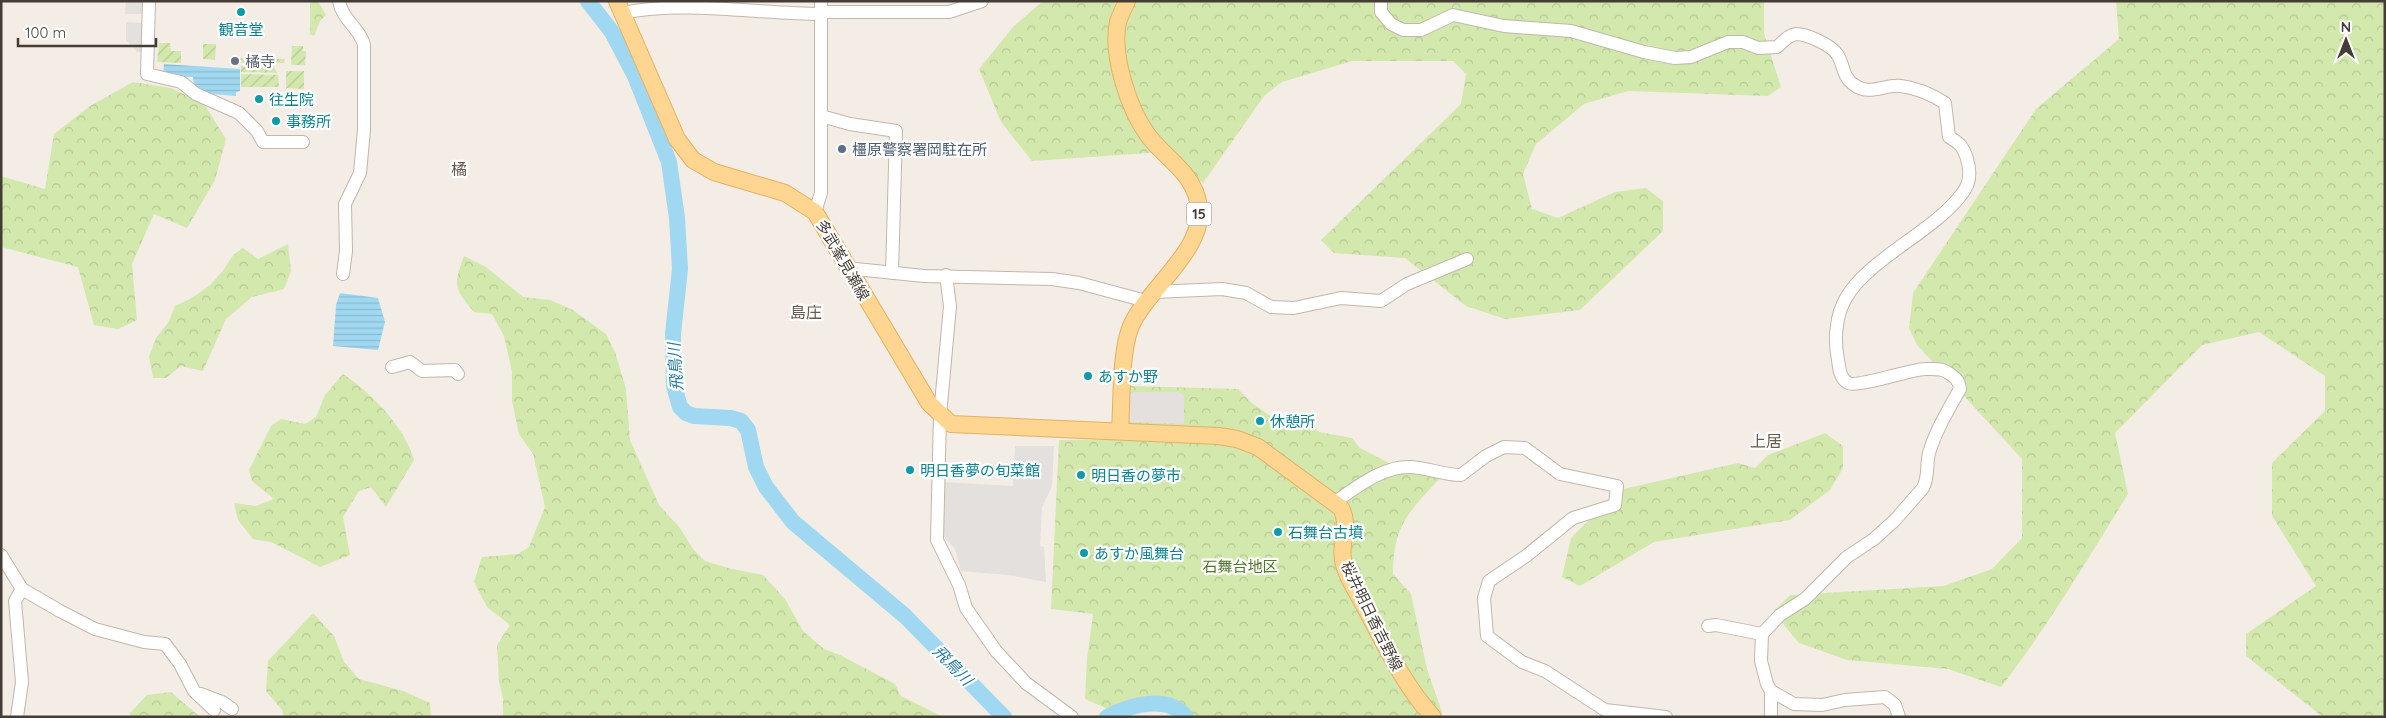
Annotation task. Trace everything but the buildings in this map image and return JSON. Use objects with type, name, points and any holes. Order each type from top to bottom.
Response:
[{"type":"main road","name":"15","points":[[1120,431],[1127,346],[1131,327],[1150,297],[1191,245],[1198,222],[1200,207],[1193,187],[1184,171],[1147,134],[1122,78],[1116,37],[1118,20],[1127,1]]},
{"type":"main road","name":"多武峯見瀬線","points":[[620,7],[677,140],[693,160],[714,172],[785,193],[815,212],[846,268],[929,403],[940,415],[951,424],[1120,431]]},
{"type":"main road","points":[[1120,431],[1219,436],[1244,441],[1264,451],[1296,477],[1335,502]]},
{"type":"main road","name":"桜井明日香吉野線","points":[[1335,502],[1341,508],[1346,521],[1342,549],[1346,570],[1402,677],[1433,717]]},
{"type":"street","points":[[149,1],[147,74],[181,82],[196,94],[238,113],[257,131],[263,142],[303,142]]},
{"type":"street","points":[[339,1],[341,12],[362,38],[364,45],[364,130],[360,174],[345,204],[346,251],[343,274]]},
{"type":"street","points":[[620,7],[669,3],[752,9],[790,14],[821,9],[949,12],[982,1]]},
{"type":"street","points":[[1381,1],[1382,12],[1391,24],[1403,30],[1421,30],[1453,15],[1504,26],[1571,31],[1644,52],[1675,58],[1691,57],[1728,42],[1743,42],[1758,48],[1778,47],[1788,37],[1797,34],[1824,42],[1837,54],[1845,76],[1854,85],[1867,91],[1899,86],[1913,88],[1945,103],[1949,137],[1960,143],[1963,148],[1968,160],[1969,179],[1962,194],[1948,209],[1873,267],[1849,292],[1840,311],[1837,326],[1837,352],[1839,370],[1848,383],[1861,385],[1888,375],[1936,368],[1944,370],[1956,378],[1960,389],[1935,434],[1928,457],[1926,482],[1923,488],[1895,520],[1874,539],[1847,557],[1805,599],[1780,615],[1762,634],[1763,673],[1771,691],[1771,717]]},
{"type":"street","points":[[815,212],[821,193],[821,9]]},
{"type":"street","points":[[821,116],[850,124],[896,131],[892,274]]},
{"type":"street","points":[[846,268],[892,274],[997,280],[1052,279],[1150,297],[1222,289],[1246,293],[1271,306],[1294,308],[1341,298],[1381,301],[1407,284],[1467,259]]},
{"type":"street","points":[[946,276],[950,306],[940,415],[937,540],[959,585],[966,608],[996,651],[1026,683],[1072,717]]},
{"type":"street","points":[[392,367],[410,362],[422,371],[455,370],[458,374]]},
{"type":"street","points":[[1335,502],[1372,478],[1388,471],[1409,467],[1461,475],[1486,456],[1504,447],[1525,448],[1560,474],[1617,486],[1614,505],[1573,518],[1526,556],[1489,581],[1484,598],[1487,636],[1522,662],[1544,672],[1605,710],[1666,717]]},
{"type":"street","points":[[1,555],[22,589],[95,629],[144,642],[165,644],[180,664],[194,691],[214,710]]},
{"type":"street","points":[[17,717],[22,682],[15,600],[22,589]]},
{"type":"street","points":[[1708,626],[1716,625],[1762,634]]},
{"type":"street","points":[[194,691],[222,702],[232,709]]},
{"type":"street","points":[[1771,691],[1801,705],[1822,705],[1845,700],[1885,698],[1895,705],[1899,717]]},
{"type":"green space","points":[[310,1],[318,1],[326,15],[320,21],[314,36],[310,34]]},
{"type":"green space","points":[[1043,1],[1764,1],[1764,34],[1781,87],[1768,96],[1628,91],[1584,104],[1536,144],[1523,174],[1532,209],[1558,218],[1615,192],[1646,188],[1663,201],[1663,231],[1580,310],[1505,319],[1466,306],[1405,258],[1334,253],[1321,240],[1461,104],[1466,74],[1453,61],[1352,61],[1282,82],[1264,96],[1203,183],[1163,152],[1032,161],[1001,122],[979,69],[1014,26]]},
{"type":"green space","points":[[2116,1],[2385,1],[2385,717],[2323,717],[2246,656],[2246,634],[2316,586],[2272,516],[2272,463],[2325,411],[2325,376],[2259,332],[2202,345],[2115,433],[2128,494],[2051,617],[2001,687],[1948,669],[1847,660],[1799,643],[1773,612],[1790,595],[1944,586],[1992,569],[2022,538],[2022,459],[1917,345],[1909,328],[1913,293],[2036,109],[2119,39]]},
{"type":"green space","points":[[159,43],[170,43],[171,51],[181,51],[181,63],[157,62]]},
{"type":"green space","points":[[203,44],[216,44],[215,60],[203,59]]},
{"type":"green space","points":[[292,46],[303,46],[303,51],[306,51],[305,65],[291,65]]},
{"type":"green space","points":[[239,58],[285,59],[284,63],[239,63]]},
{"type":"green space","points":[[241,66],[274,67],[277,73],[241,72]]},
{"type":"green space","points":[[286,71],[304,71],[304,89],[286,88]]},
{"type":"green space","points":[[241,74],[278,75],[279,87],[241,87]]},
{"type":"green space","points":[[133,82],[171,88],[204,104],[226,139],[215,180],[187,228],[154,214],[132,264],[137,320],[118,329],[94,325],[78,267],[1,247],[1,176],[45,189],[54,134],[90,106]]},
{"type":"green space","points":[[288,244],[291,271],[284,289],[252,297],[226,319],[203,371],[181,366],[166,378],[153,378],[149,357],[156,338],[168,323],[175,306],[194,297],[210,285],[232,257],[243,248],[258,259]]},
{"type":"green space","points":[[464,256],[486,267],[523,297],[550,300],[573,310],[606,334],[615,352],[626,389],[630,440],[659,505],[680,528],[693,549],[705,561],[763,575],[785,599],[803,631],[824,649],[840,655],[895,684],[901,696],[943,717],[503,717],[503,697],[499,682],[497,645],[510,625],[487,607],[474,582],[482,557],[518,554],[529,547],[545,507],[533,454],[519,434],[512,401],[512,372],[504,336],[492,314],[474,312],[462,297],[457,286],[458,274]]},
{"type":"green space","points":[[343,374],[365,391],[386,412],[403,435],[414,460],[386,507],[371,487],[359,491],[343,517],[350,555],[320,567],[271,542],[253,539],[238,520],[234,503],[256,506],[274,499],[252,481],[249,470],[271,426],[281,419],[305,424],[316,417],[325,395]]},
{"type":"green space","name":"石舞台地区","points":[[1130,386],[1238,389],[1252,403],[1276,420],[1309,423],[1319,432],[1352,438],[1360,448],[1395,466],[1442,476],[1412,509],[1400,530],[1396,543],[1393,574],[1411,594],[1427,669],[1442,712],[1436,717],[1191,717],[1174,702],[1163,699],[1153,698],[1131,702],[1110,710],[1085,699],[1087,659],[1093,614],[1051,609],[1059,440],[1123,439]]},
{"type":"green space","points":[[1825,433],[1843,446],[1843,468],[1830,490],[1790,520],[1654,542],[1580,586],[1562,577],[1571,538],[1619,490],[1738,463],[1755,468],[1768,455]]},
{"type":"green space","points":[[313,613],[334,636],[344,662],[359,679],[403,691],[430,703],[431,717],[284,717],[282,710],[266,691],[268,661]]},
{"type":"green space","points":[[171,692],[200,717],[130,717],[130,713],[147,695]]},
{"type":"shaded area","points":[[126,1],[144,1],[143,14],[125,14]]},
{"type":"shaded area","points":[[126,22],[143,23],[143,52],[137,52],[126,40]]},
{"type":"shaded area","points":[[1134,392],[1179,392],[1184,396],[1184,424],[1131,422],[1127,418],[1128,395]]},
{"type":"shaded area","points":[[1015,446],[1054,446],[1052,486],[1042,507],[1040,546],[1044,547],[1046,582],[1008,575],[961,571],[955,549],[941,533],[941,482],[1013,486]]},
{"type":"water","points":[[164,64],[240,69],[240,91],[236,92],[236,96],[201,93],[194,86],[193,77],[163,76]]},
{"type":"water","points":[[340,293],[378,298],[385,322],[378,350],[333,346],[336,305]]},
{"type":"waterway","name":"飛鳥川","points":[[588,1],[612,32],[635,76],[669,162],[677,218],[680,269],[673,334],[674,386],[680,407],[686,413],[694,416],[731,418],[741,421],[748,430],[756,467],[766,487],[793,522],[905,616],[1004,717]]},
{"type":"waterway","points":[[1107,717],[1126,709],[1148,704],[1169,706],[1178,710],[1186,717]]},
{"type":"place","name":"観音堂","points":[[241,12]]},
{"type":"place","name":"橘寺","points":[[235,61]]},
{"type":"place","name":"往生院","points":[[259,99]]},
{"type":"place","name":"事務所","points":[[276,121]]},
{"type":"place","name":"橿原警察署岡駐在所","points":[[842,149]]},
{"type":"place","name":"あすか野","points":[[1088,376]]},
{"type":"place","name":"休憩所","points":[[1260,421]]},
{"type":"place","name":"明日香夢の旬菜館","points":[[910,470]]},
{"type":"place","name":"明日香の夢市","points":[[1081,475]]},
{"type":"place","name":"石舞台古墳","points":[[1278,532]]},
{"type":"place","name":"あすか風舞台","points":[[1084,553]]},
{"type":"district","name":"橘","points":[[459,169]]},
{"type":"district","name":"島庄","points":[[806,312]]},
{"type":"district","name":"上居","points":[[1766,441]]}]
